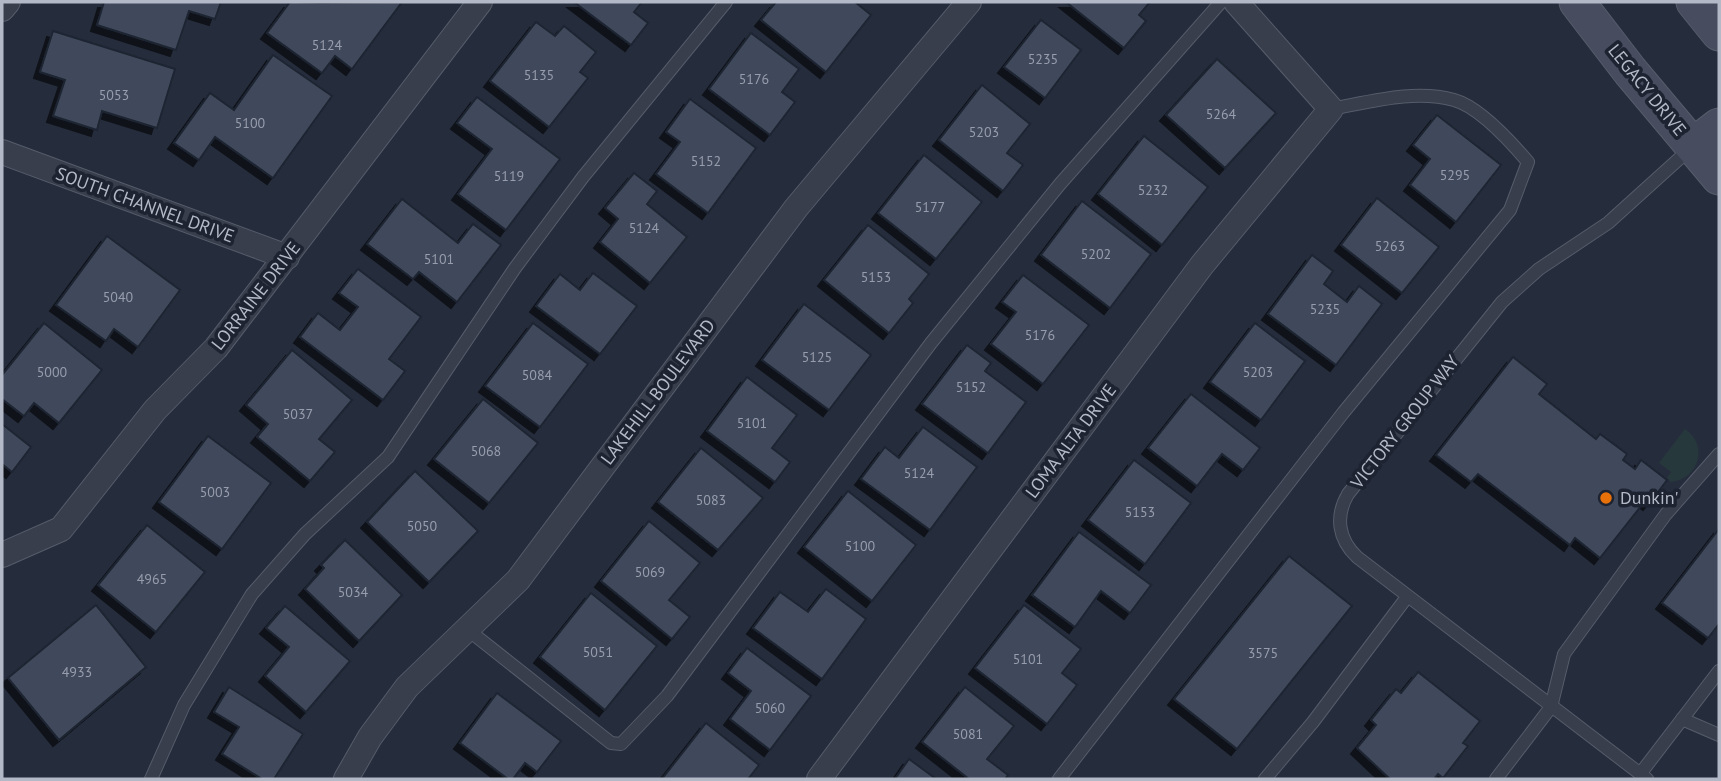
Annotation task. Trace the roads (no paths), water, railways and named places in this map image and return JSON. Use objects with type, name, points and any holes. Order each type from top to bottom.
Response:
[{"type":"main road","name":"LEGACY DRIVE","points":[[1577,2],[1706,136],[1719,177]]},
{"type":"main road","points":[[1694,2],[1719,33]]},
{"type":"street","points":[[2,9],[8,2]]},
{"type":"street","name":"LORRAINE DRIVE","points":[[2,555],[61,529],[155,410],[216,348],[480,2]]},
{"type":"street","name":"LAKEHILL BOULEVARD","points":[[346,779],[370,737],[407,687],[518,580],[796,208],[969,2]]},
{"type":"street","points":[[1236,2],[1331,109]]},
{"type":"street","name":"LOMA ALTA DRIVE","points":[[819,779],[1202,265],[1331,109]]},
{"type":"street","name":"SOUTH CHANNEL DRIVE","points":[[2,152],[287,257]]},
{"type":"lane","points":[[151,779],[184,705],[252,594],[305,534],[388,457],[515,268],[583,177],[726,2]]},
{"type":"lane","points":[[467,629],[611,743],[621,744],[667,696],[931,344],[1051,195],[1221,2]]},
{"type":"lane","points":[[1059,779],[1343,413],[1510,209],[1528,162],[1498,128],[1455,100],[1405,97],[1331,109]]},
{"type":"lane","name":"VICTORY GROUP WAY","points":[[1644,777],[1407,597],[1346,545],[1340,531],[1340,515],[1348,494],[1502,302],[1539,269],[1608,223],[1706,136]]},
{"type":"lane","points":[[1496,779],[1551,707],[1564,654],[1666,514],[1719,454]]},
{"type":"lane","points":[[1265,779],[1407,597]]},
{"type":"lane","points":[[1644,777],[1682,719],[1719,671]]},
{"type":"lane","points":[[1682,719],[1719,735]]},
{"type":"place","name":"Dunkin'","points":[[1606,498]]}]
